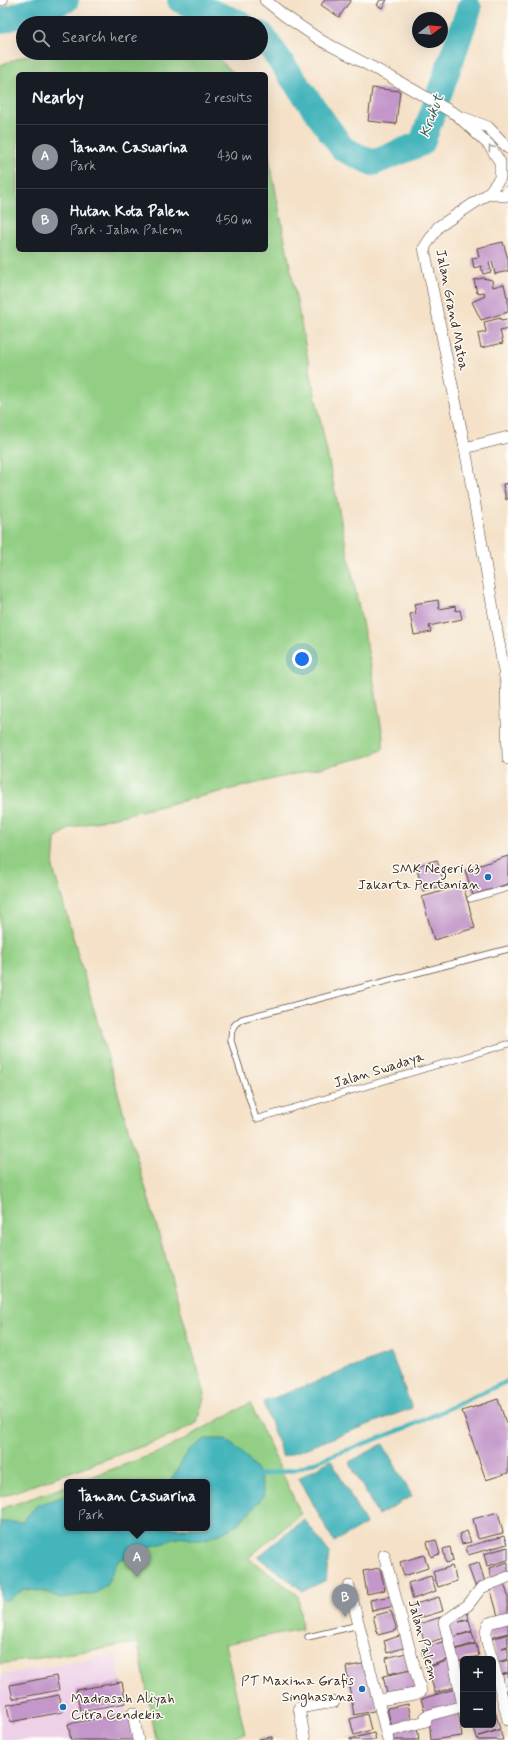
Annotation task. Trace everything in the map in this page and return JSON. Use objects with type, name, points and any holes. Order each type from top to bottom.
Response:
[{"type":"street","name":"Jalan Grand Matoa","points":[[266,0],[285,16],[322,41],[458,115],[489,145],[500,162],[500,178],[488,194],[438,227],[424,248],[465,448],[506,683],[508,759]]},
{"type":"street","points":[[458,115],[488,127],[508,148]]},
{"type":"street","points":[[488,194],[505,196],[508,192]]},
{"type":"street","points":[[465,448],[508,437]]},
{"type":"street","name":"Jalan Palem","points":[[379,1700],[415,1694],[421,1691],[384,1555]]},
{"type":"street","points":[[349,1586],[387,1736],[426,1721],[426,1716],[463,1706],[444,1622],[468,1605],[481,1588],[508,1577]]},
{"type":"street","points":[[492,1656],[485,1632],[487,1627],[489,1623],[508,1618]]},
{"type":"street","points":[[496,1672],[508,1720]]},
{"type":"street","points":[[305,1740],[299,1708],[334,1702]]},
{"type":"street","points":[[133,1714],[138,1740]]},
{"type":"lane","points":[[470,899],[508,888]]},
{"type":"lane","name":"Jalan Swadaya","points":[[508,949],[242,1019],[234,1024],[231,1031],[231,1041],[256,1119],[508,1044]]},
{"type":"lane","points":[[308,1637],[359,1625]]},
{"type":"shaded area","name":"Madrasah Aliyah Citra Cendekia","points":[[116,1655],[131,1740],[0,1740],[0,1675]]},
{"type":"green space","points":[[16,59],[219,60],[233,72],[16,72],[16,252],[268,252],[268,151],[310,370],[372,671],[383,737],[383,749],[369,756],[70,828],[55,839],[53,868],[205,1394],[197,1423],[171,1436],[0,1497],[0,65]]},
{"type":"green space","points":[[250,1403],[301,1514],[248,1558],[298,1595],[302,1629],[225,1644],[245,1734],[211,1740],[156,1740],[138,1643],[0,1664],[0,1509],[64,1487],[64,1531],[210,1531],[210,1479],[85,1479],[162,1451]]},
{"type":"water","points":[[391,1353],[412,1408],[283,1457],[263,1402]]},
{"type":"water","points":[[205,1439],[226,1439],[248,1458],[260,1475],[264,1495],[236,1525],[210,1538],[196,1540],[180,1538],[151,1546],[135,1564],[125,1558],[118,1561],[106,1586],[96,1593],[60,1598],[45,1592],[24,1589],[6,1601],[0,1599],[0,1522],[22,1522],[37,1505],[64,1496],[64,1531],[210,1531],[210,1479],[172,1479],[188,1451]]},
{"type":"water","points":[[383,1444],[412,1496],[378,1515],[349,1462]]},
{"type":"water","points":[[331,1460],[366,1524],[334,1542],[299,1478]]},
{"type":"water","points":[[304,1519],[329,1552],[326,1580],[303,1591],[258,1557]]},
{"type":"building","points":[[325,0],[351,0],[339,17],[321,5]]},
{"type":"building","points":[[380,0],[387,0],[382,8],[377,5]]},
{"type":"building","points":[[372,88],[400,91],[396,124],[368,121]]},
{"type":"building","points":[[503,242],[508,259],[508,271],[495,274],[492,261],[489,262],[491,272],[483,274],[481,266],[474,268],[472,258],[479,257],[477,248]]},
{"type":"building","points":[[483,278],[492,280],[493,287],[504,284],[507,297],[508,296],[508,312],[481,320],[472,302],[485,296],[484,292],[477,293],[474,280]]},
{"type":"building","points":[[501,318],[501,320],[508,319],[508,329],[500,331],[503,343],[481,348],[478,334],[486,332],[484,322]]},
{"type":"building","points":[[508,483],[508,499],[506,500],[503,484]]},
{"type":"building","points":[[438,600],[439,609],[455,606],[456,611],[460,610],[462,619],[429,626],[431,632],[414,635],[410,614],[416,613],[414,604]]},
{"type":"building","name":"SMK Negeri 63 Jakarta Pertanian","points":[[508,856],[508,884],[473,895],[465,870]]},
{"type":"building","points":[[437,860],[444,885],[423,891],[416,866]]},
{"type":"building","points":[[463,885],[475,928],[434,940],[422,897]]},
{"type":"building","points":[[498,1399],[508,1429],[508,1473],[486,1480],[462,1411]]},
{"type":"building","points":[[498,1512],[503,1533],[478,1539],[473,1519]]},
{"type":"building","points":[[467,1531],[471,1542],[462,1544],[459,1534]]},
{"type":"building","points":[[504,1536],[507,1544],[468,1555],[466,1547]]},
{"type":"building","points":[[436,1540],[440,1554],[431,1557],[427,1542]]},
{"type":"building","points":[[450,1547],[453,1561],[446,1563],[443,1549]]},
{"type":"building","points":[[508,1547],[508,1560],[487,1566],[484,1554]]},
{"type":"building","points":[[424,1555],[428,1568],[404,1576],[400,1562]]},
{"type":"building","points":[[508,1562],[508,1575],[492,1579],[489,1568]]},
{"type":"building","points":[[479,1563],[486,1585],[476,1588],[468,1566]]},
{"type":"building","points":[[452,1566],[457,1581],[438,1587],[433,1572]]},
{"type":"building","points":[[380,1568],[385,1590],[367,1594],[363,1571]]},
{"type":"building","points":[[431,1576],[436,1591],[413,1599],[408,1583]]},
{"type":"building","points":[[504,1583],[508,1596],[508,1613],[498,1616],[490,1587]]},
{"type":"building","points":[[391,1596],[394,1606],[372,1611],[370,1600]]},
{"type":"building","points":[[439,1597],[443,1611],[417,1619],[412,1605]]},
{"type":"building","points":[[466,1608],[469,1619],[459,1622],[469,1620],[472,1631],[456,1636],[472,1632],[475,1643],[452,1650],[445,1627]]},
{"type":"building","points":[[391,1611],[397,1630],[378,1635],[373,1616]]},
{"type":"building","points":[[441,1617],[446,1637],[425,1644],[419,1624]]},
{"type":"building","points":[[508,1621],[508,1633],[490,1638],[489,1627]]},
{"type":"building","points":[[508,1634],[508,1646],[502,1648],[508,1647],[508,1659],[497,1662],[491,1639]]},
{"type":"building","points":[[402,1635],[406,1647],[387,1653],[384,1641]]},
{"type":"building","points":[[445,1641],[450,1659],[426,1667],[421,1649]]},
{"type":"building","points":[[476,1644],[479,1656],[460,1656],[460,1661],[456,1663],[452,1651]]},
{"type":"building","points":[[410,1652],[414,1668],[389,1674],[386,1658]]},
{"type":"building","points":[[451,1659],[458,1686],[435,1693],[428,1668]]},
{"type":"building","points":[[508,1660],[508,1673],[501,1675],[498,1663]]},
{"type":"building","points":[[460,1662],[460,1676],[456,1663]]},
{"type":"building","name":"PT Maxima Grafis Singhasana","points":[[367,1663],[378,1710],[354,1715],[346,1667]]},
{"type":"building","points":[[412,1670],[417,1688],[387,1694],[383,1676]]},
{"type":"building","points":[[508,1673],[508,1697],[501,1675]]},
{"type":"building","points":[[56,1676],[59,1690],[13,1699],[10,1685]]},
{"type":"building","points":[[122,1682],[126,1703],[80,1711],[76,1690]]},
{"type":"building","points":[[455,1689],[460,1705],[426,1715],[421,1699]]},
{"type":"building","points":[[59,1695],[63,1712],[10,1722],[7,1705]]},
{"type":"building","points":[[408,1704],[412,1723],[392,1728],[387,1708]]},
{"type":"building","points":[[458,1710],[462,1736],[431,1740],[429,1716]]},
{"type":"building","points":[[129,1713],[134,1740],[71,1740],[68,1724]]},
{"type":"building","points":[[367,1714],[371,1730],[354,1735],[350,1719]]},
{"type":"building","points":[[496,1718],[500,1729],[479,1736],[500,1730],[503,1740],[478,1740],[474,1728],[496,1728]]},
{"type":"building","points":[[417,1726],[419,1740],[393,1740],[391,1732]]},
{"type":"building","points":[[374,1733],[376,1740],[350,1740],[350,1739]]},
{"type":"building","points":[[272,1737],[272,1740],[258,1740],[258,1739]]},
{"type":"waterway","name":"Krukut","points":[[0,21],[66,0]]},
{"type":"waterway","name":"Krukut","points":[[180,0],[222,16]]},
{"type":"waterway","name":"Krukut","points":[[268,44],[343,149],[373,163],[422,143],[469,9]]},
{"type":"waterway","points":[[256,1477],[296,1469],[406,1428],[508,1381]]},
{"type":"place","name":"SMK Negeri 63 Jakarta Pertanian","points":[[488,877]]},
{"type":"place","name":"Taman Casuarina","points":[[137,1577]]},
{"type":"place","name":"Hutan Kota Palem","points":[[345,1617]]},
{"type":"place","name":"PT Maxima Grafis Singhasana","points":[[362,1689]]},
{"type":"place","name":"Madrasah Aliyah Citra Cendekia","points":[[63,1707]]}]
